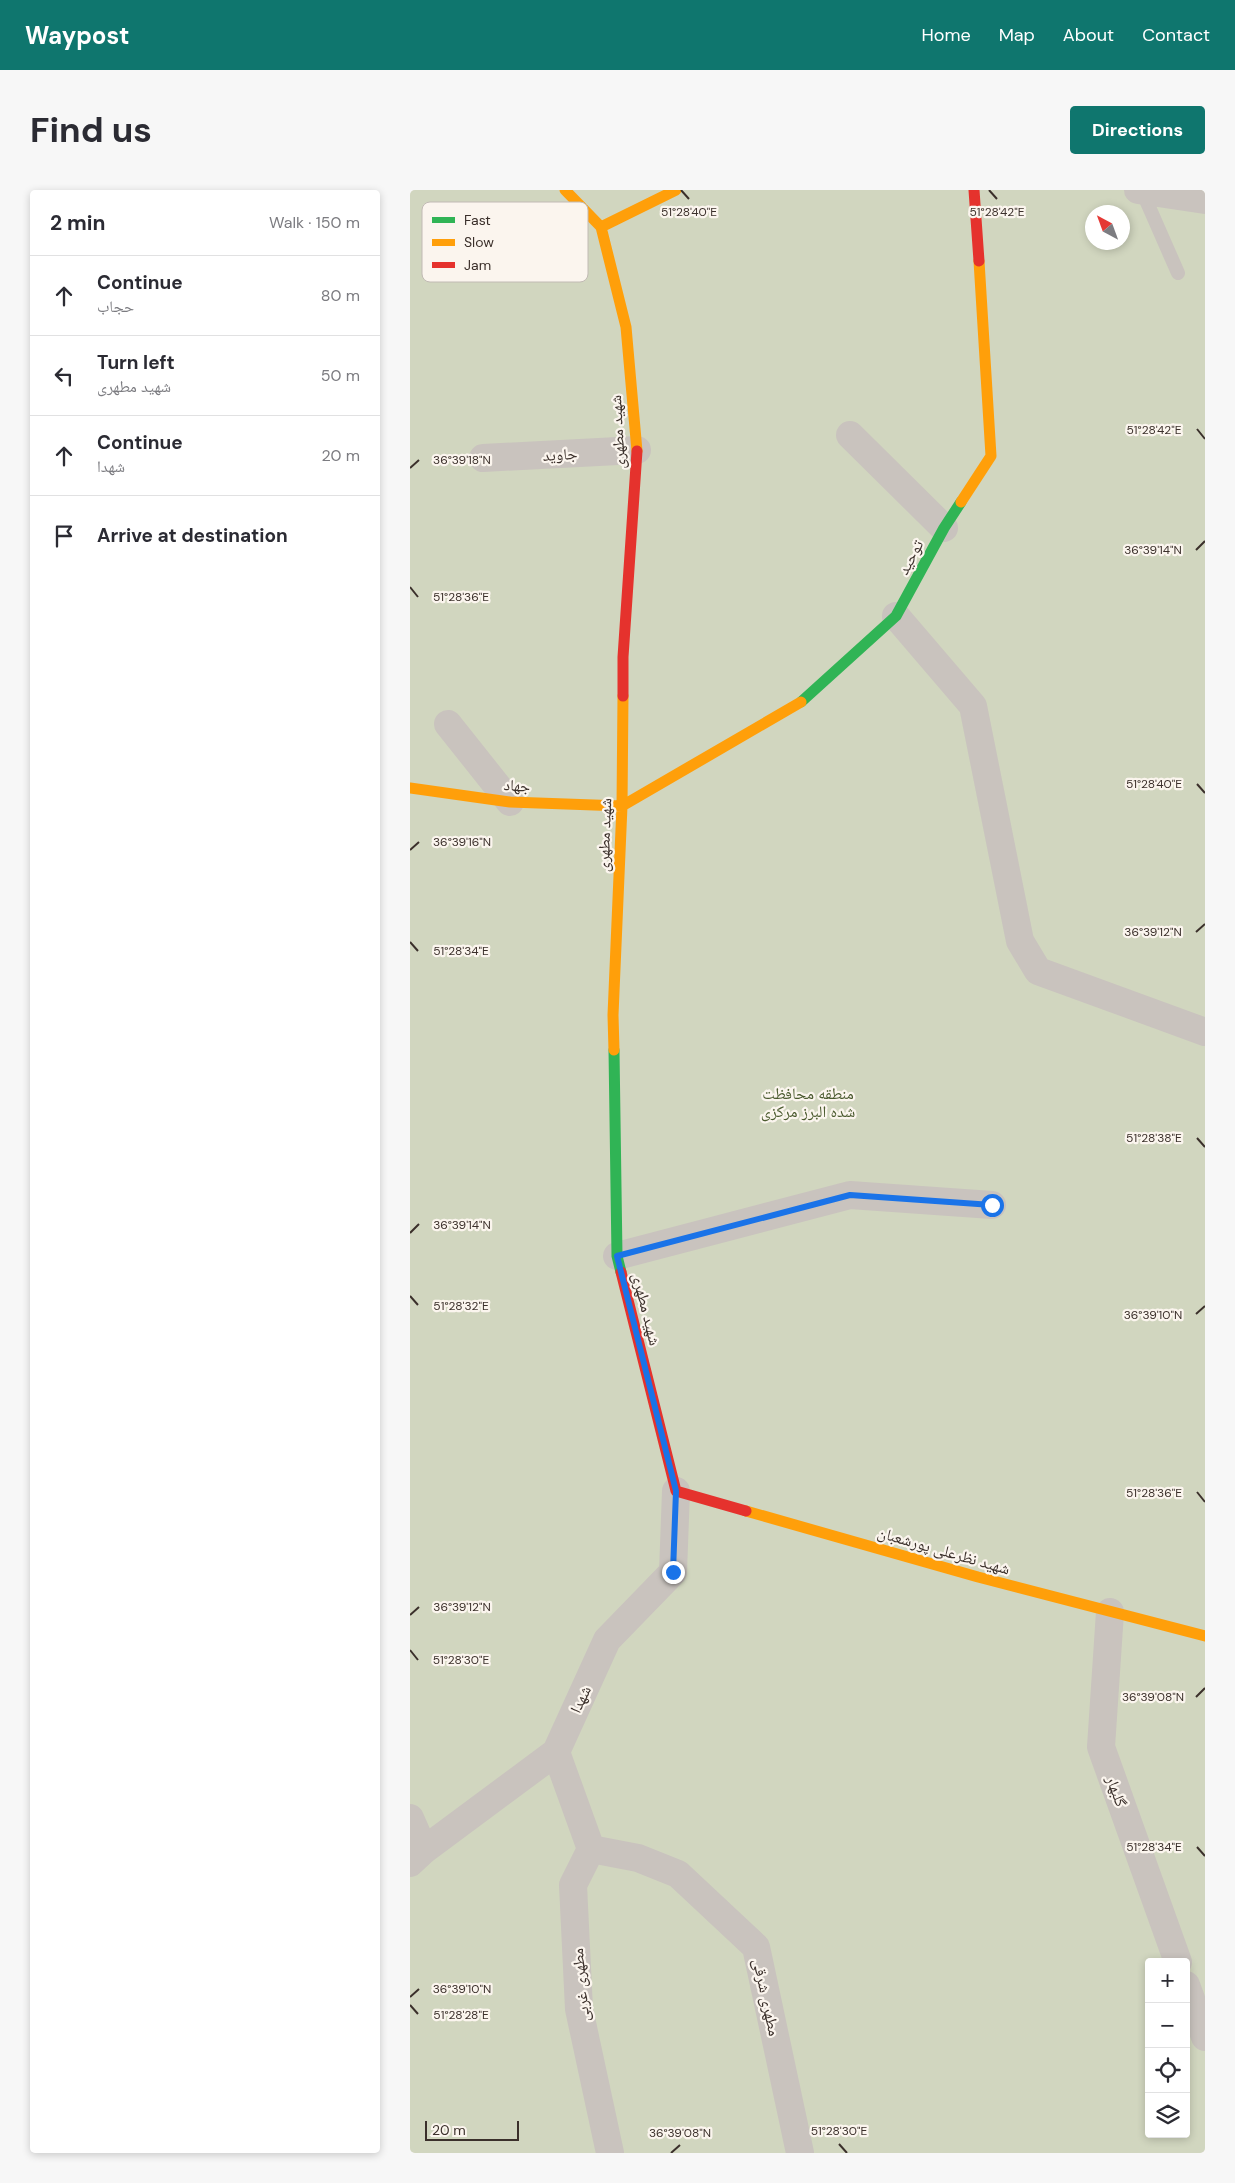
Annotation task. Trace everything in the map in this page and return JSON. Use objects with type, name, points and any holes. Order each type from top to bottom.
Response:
[{"type":"street","points":[[565,190],[577,202]]},
{"type":"street","points":[[588,214],[601,227],[676,190]]},
{"type":"street","name":"توحید","points":[[622,806],[807,699],[896,616],[944,528],[991,456],[974,190]]},
{"type":"street","points":[[1140,191],[1205,200]]},
{"type":"street","name":"شهید مطهری","points":[[601,227],[626,326],[637,450],[623,657],[622,806],[613,1015],[617,1256],[676,1491]]},
{"type":"street","points":[[850,435],[944,528]]},
{"type":"street","name":"جاوید","points":[[483,458],[637,450]]},
{"type":"street","points":[[896,616],[973,706],[1020,941],[1038,971],[1205,1032]]},
{"type":"street","points":[[448,724],[510,802]]},
{"type":"street","name":"جهاد","points":[[410,788],[510,802],[622,806]]},
{"type":"street","points":[[617,1256],[850,1195],[992,1205]]},
{"type":"street","name":"شهید نظرعلی پورشعبان","points":[[676,1491],[978,1577],[1205,1636]]},
{"type":"street","name":"شهدا","points":[[417,1857],[556,1752],[607,1640],[673,1572],[676,1491]]},
{"type":"street","name":"گلبهار","points":[[1110,1612],[1101,1747],[1177,1958]]},
{"type":"street","points":[[556,1752],[591,1849]]},
{"type":"street","points":[[410,1818],[417,1857]]},
{"type":"street","name":"مطهری غربی","points":[[591,1849],[573,1885],[579,2009],[610,2153]]},
{"type":"street","name":"مطهری شرقی","points":[[591,1849],[638,1858],[678,1874],[756,1947],[800,2153]]},
{"type":"street","points":[[1190,1996],[1205,2037]]},
{"type":"lane","points":[[1140,191],[1178,274]]},
{"type":"green space","name":"منطقه محافظت شده البرز مرکزی","points":[[410,190],[1205,190],[1205,2153],[410,2153]]},
{"type":"traffic: fast","points":[[801,702],[896,616],[944,528],[961,502]]},
{"type":"traffic: fast","points":[[614,1050],[617,1256],[621,1272]]},
{"type":"traffic: slow","points":[[565,190],[577,202]]},
{"type":"traffic: slow","points":[[601,227],[676,190]]},
{"type":"traffic: slow","points":[[588,214],[601,227],[626,327],[637,451]]},
{"type":"traffic: slow","points":[[961,502],[991,456],[979,261]]},
{"type":"traffic: slow","points":[[614,1050],[613,1015],[622,806],[623,696]]},
{"type":"traffic: slow","points":[[410,788],[510,802],[622,806],[801,702]]},
{"type":"traffic: slow","points":[[746,1511],[978,1577],[1205,1636]]},
{"type":"traffic: jam","points":[[974,190],[979,261]]},
{"type":"traffic: jam","points":[[623,696],[623,657],[637,451]]},
{"type":"traffic: jam","points":[[621,1272],[676,1491],[746,1511]]},
{"type":"route","points":[[673,1572],[676,1491],[617,1256],[850,1195],[992,1205]]}]
